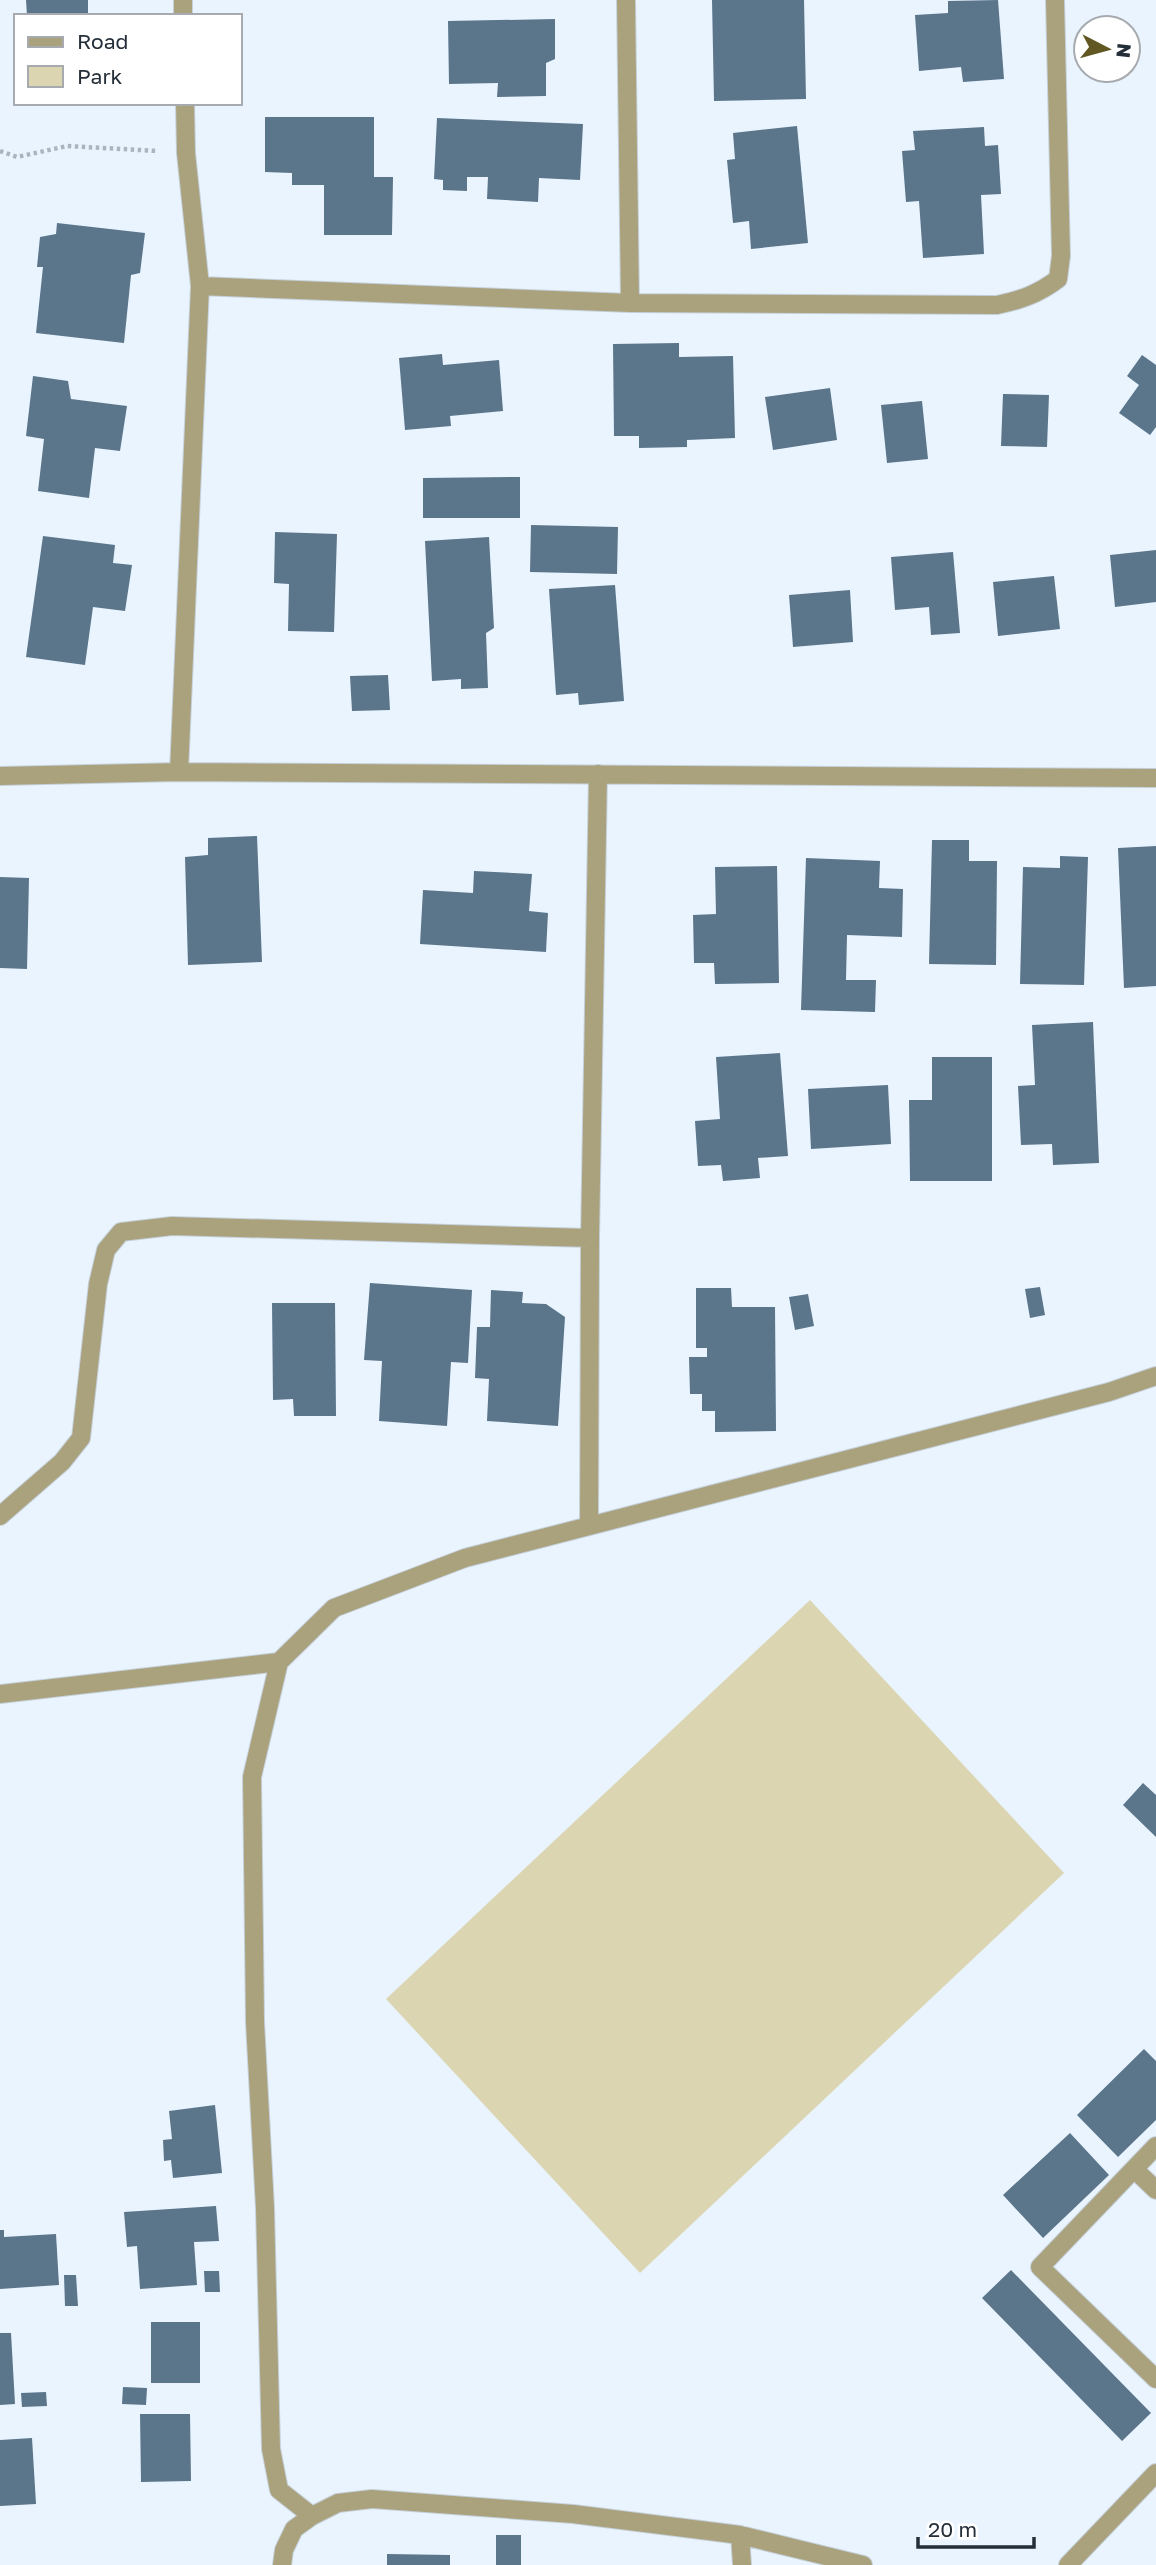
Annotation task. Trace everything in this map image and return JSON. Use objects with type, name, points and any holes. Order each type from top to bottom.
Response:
[{"type":"street","points":[[626,0],[630,303]]},
{"type":"street","points":[[200,286],[630,303],[997,305],[1020,301],[1040,293],[1058,279],[1061,256],[1055,0]]},
{"type":"street","points":[[179,772],[200,286],[186,153],[185,105]]},
{"type":"street","points":[[0,776],[179,772],[1156,778]]},
{"type":"street","points":[[589,1526],[590,1238],[598,774]]},
{"type":"street","points":[[0,1516],[62,1462],[81,1438],[98,1284],[106,1250],[121,1232],[172,1226],[590,1238]]},
{"type":"street","points":[[312,2516],[279,2490],[271,2449],[265,2208],[255,2022],[252,1777],[279,1662],[334,1608],[465,1558],[1109,1392],[1156,1376]]},
{"type":"street","points":[[0,1694],[279,1662]]},
{"type":"street","points":[[1155,2377],[1040,2267],[1156,2146]]},
{"type":"street","points":[[1134,2169],[1156,2190]]},
{"type":"street","points":[[1068,2565],[1156,2473]]},
{"type":"street","points":[[282,2565],[284,2550],[293,2529],[338,2503],[372,2498],[573,2514],[740,2535],[863,2565]]},
{"type":"street","points":[[740,2535],[742,2565]]},
{"type":"path","points":[[0,151],[17,157],[67,146],[186,153]]},
{"type":"green space","points":[[810,1600],[1064,1873],[640,2273],[386,1999]]},
{"type":"building","points":[[26,0],[88,0],[88,14],[27,14]]},
{"type":"building","points":[[712,0],[804,0],[806,99],[714,101]]},
{"type":"building","points":[[998,0],[1004,79],[963,82],[961,67],[919,71],[915,15],[948,13],[948,1]]},
{"type":"building","points":[[555,19],[555,59],[546,63],[546,96],[497,97],[498,83],[449,84],[448,21]]},
{"type":"building","points":[[265,117],[374,117],[374,177],[393,177],[392,235],[324,235],[324,185],[292,185],[292,173],[265,172]]},
{"type":"building","points":[[437,118],[583,124],[580,180],[539,178],[538,202],[487,199],[488,177],[467,177],[467,191],[443,190],[443,180],[434,179]]},
{"type":"building","points":[[797,126],[808,243],[751,249],[749,221],[733,223],[727,160],[735,159],[733,133]]},
{"type":"building","points":[[984,127],[985,146],[998,145],[1001,194],[981,195],[984,254],[923,258],[919,201],[906,202],[902,151],[915,150],[913,131]]},
{"type":"building","points":[[57,223],[145,233],[140,273],[131,275],[124,343],[36,333],[43,267],[37,267],[40,237],[56,234]]},
{"type":"building","points":[[679,343],[679,357],[733,356],[735,438],[687,440],[687,447],[639,448],[639,436],[614,436],[613,344]]},
{"type":"building","points":[[442,354],[443,365],[499,360],[503,411],[450,416],[451,426],[405,430],[399,358]]},
{"type":"building","points":[[1142,355],[1156,365],[1156,427],[1150,435],[1119,413],[1139,385],[1127,376]]},
{"type":"building","points":[[33,376],[68,381],[71,399],[127,406],[120,451],[95,448],[89,498],[38,491],[44,439],[26,436]]},
{"type":"building","points":[[830,388],[837,440],[773,450],[765,397]]},
{"type":"building","points":[[1003,394],[1049,395],[1047,447],[1001,446]]},
{"type":"building","points":[[922,401],[928,459],[887,463],[881,405]]},
{"type":"building","points":[[520,477],[520,518],[423,518],[423,478]]},
{"type":"building","points":[[531,525],[618,527],[617,574],[530,572]]},
{"type":"building","points":[[275,532],[337,534],[334,632],[288,631],[289,584],[274,583]]},
{"type":"building","points":[[43,536],[115,545],[113,563],[132,565],[125,611],[93,607],[85,665],[26,657]]},
{"type":"building","points":[[489,537],[494,628],[486,633],[488,688],[461,689],[461,679],[432,681],[425,541]]},
{"type":"building","points":[[1156,550],[1156,602],[1115,607],[1110,555]]},
{"type":"building","points":[[953,552],[960,633],[931,635],[929,607],[895,610],[891,557]]},
{"type":"building","points":[[1054,576],[1060,629],[998,636],[993,582]]},
{"type":"building","points":[[615,585],[624,701],[579,705],[578,693],[556,695],[549,589]]},
{"type":"building","points":[[850,590],[853,642],[793,647],[789,595]]},
{"type":"building","points":[[388,675],[390,710],[352,711],[350,676]]},
{"type":"building","points":[[257,836],[262,962],[188,965],[185,857],[208,855],[208,838]]},
{"type":"building","points":[[932,840],[969,840],[969,861],[997,861],[996,965],[929,964]]},
{"type":"building","points":[[1156,846],[1156,986],[1124,988],[1118,848]]},
{"type":"building","points":[[1060,856],[1088,857],[1084,985],[1020,984],[1023,867],[1060,868]]},
{"type":"building","points":[[806,858],[880,861],[879,888],[903,889],[902,937],[847,935],[846,980],[876,980],[875,1012],[801,1010]]},
{"type":"building","points":[[777,866],[779,983],[715,984],[714,963],[694,963],[693,915],[716,914],[715,867]]},
{"type":"building","points":[[474,871],[532,874],[529,911],[548,913],[546,952],[420,944],[423,890],[473,893]]},
{"type":"building","points":[[0,877],[29,878],[27,969],[0,968]]},
{"type":"building","points":[[1093,1022],[1099,1163],[1053,1165],[1052,1144],[1021,1145],[1018,1086],[1035,1085],[1032,1025]]},
{"type":"building","points":[[780,1053],[788,1156],[758,1158],[760,1178],[723,1181],[721,1165],[698,1166],[695,1121],[720,1119],[716,1057]]},
{"type":"building","points":[[932,1057],[992,1057],[992,1181],[910,1181],[909,1100],[932,1100]]},
{"type":"building","points":[[888,1085],[891,1144],[811,1149],[808,1089]]},
{"type":"building","points":[[370,1283],[472,1290],[468,1363],[451,1362],[447,1426],[379,1421],[382,1361],[364,1360]]},
{"type":"building","points":[[1040,1287],[1045,1315],[1030,1318],[1025,1289]]},
{"type":"building","points":[[696,1288],[731,1288],[732,1307],[775,1307],[776,1431],[715,1432],[715,1411],[702,1411],[702,1394],[690,1394],[689,1357],[707,1357],[707,1348],[696,1348]]},
{"type":"building","points":[[491,1290],[523,1292],[522,1303],[546,1304],[565,1317],[558,1426],[487,1421],[489,1379],[475,1378],[477,1327],[490,1327]]},
{"type":"building","points":[[808,1294],[814,1326],[795,1330],[789,1297]]},
{"type":"building","points":[[272,1303],[335,1303],[336,1416],[294,1416],[293,1399],[273,1400]]},
{"type":"building","points":[[1143,1783],[1156,1795],[1156,1837],[1123,1805]]},
{"type":"building","points":[[1144,2049],[1156,2061],[1156,2120],[1118,2157],[1077,2115]]},
{"type":"building","points":[[215,2105],[222,2173],[173,2178],[171,2160],[164,2161],[163,2140],[172,2139],[169,2111]]},
{"type":"building","points":[[1070,2133],[1109,2175],[1043,2238],[1003,2195]]},
{"type":"building","points":[[216,2206],[219,2241],[194,2242],[197,2285],[140,2289],[137,2246],[127,2247],[124,2212]]},
{"type":"building","points":[[0,2230],[4,2230],[4,2237],[56,2234],[59,2285],[0,2289]]},
{"type":"building","points":[[1011,2270],[1151,2413],[1122,2441],[982,2298]]},
{"type":"building","points":[[204,2271],[219,2271],[220,2292],[205,2292]]},
{"type":"building","points":[[64,2275],[76,2275],[78,2306],[65,2306]]},
{"type":"building","points":[[151,2322],[200,2322],[200,2383],[151,2383]]},
{"type":"building","points":[[0,2333],[11,2333],[15,2404],[0,2405]]},
{"type":"building","points":[[123,2387],[147,2388],[146,2405],[122,2404]]},
{"type":"building","points":[[46,2392],[47,2406],[22,2407],[21,2393]]},
{"type":"building","points":[[140,2414],[190,2414],[191,2481],[141,2482]]},
{"type":"building","points":[[32,2438],[36,2504],[0,2506],[0,2440]]},
{"type":"building","points":[[496,2535],[521,2535],[521,2565],[496,2565]]},
{"type":"building","points":[[387,2554],[450,2555],[450,2565],[387,2565]]}]
